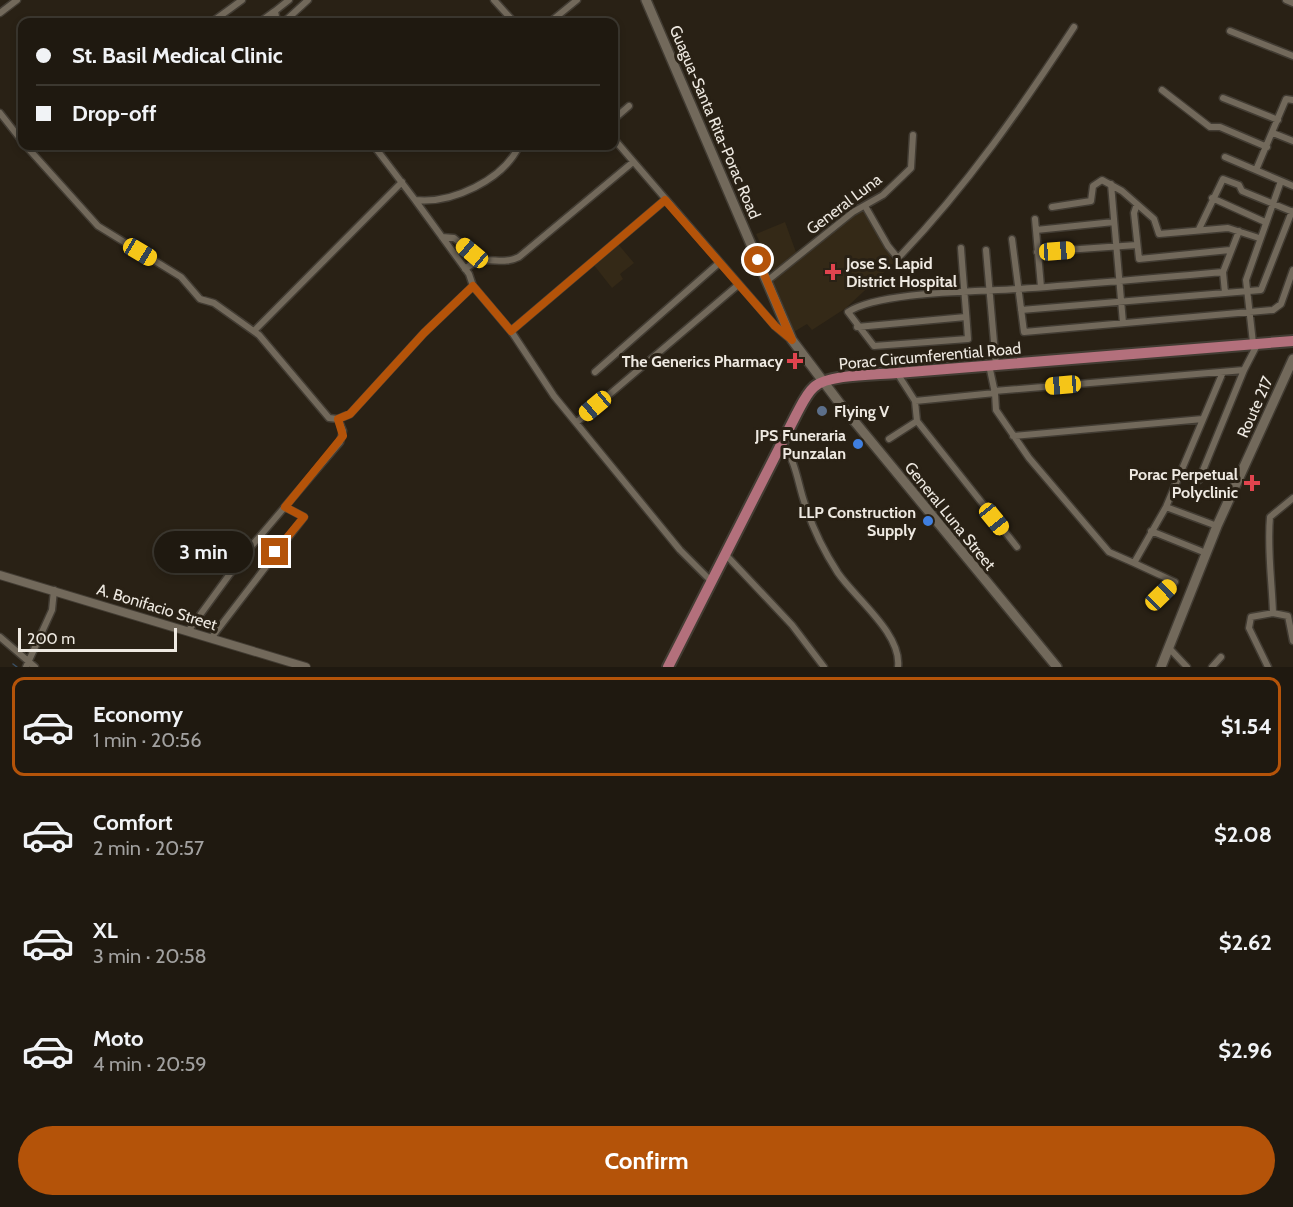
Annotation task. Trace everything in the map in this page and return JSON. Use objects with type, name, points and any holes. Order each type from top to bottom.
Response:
[{"type":"main road","name":"Guagua-Santa Rita-Porac Road","points":[[646,0],[792,340],[822,382]]},
{"type":"main road","name":"Porac Circumferential Road","points":[[668,667],[782,443],[810,392],[822,382],[897,373],[1255,342],[1293,341]]},
{"type":"main road","name":"Route 217","points":[[1161,667],[1217,526],[1293,359]]},
{"type":"main road","name":"General Luna Street","points":[[822,382],[1057,667]]},
{"type":"street","points":[[0,14],[17,0]]},
{"type":"street","points":[[217,18],[242,0]]},
{"type":"street","points":[[265,18],[289,0]]},
{"type":"street","points":[[288,18],[308,0]]},
{"type":"street","points":[[495,0],[511,18]]},
{"type":"street","points":[[555,18],[577,0]]},
{"type":"street","points":[[1286,0],[1293,3]]},
{"type":"street","points":[[275,11],[276,18]]},
{"type":"street","points":[[865,206],[888,246],[897,257],[900,256],[967,182],[1038,83],[1074,27]]},
{"type":"street","points":[[1230,31],[1293,56]]},
{"type":"street","points":[[1162,90],[1210,127],[1220,127],[1267,147]]},
{"type":"street","points":[[1222,98],[1278,120]]},
{"type":"street","points":[[1257,170],[1286,99],[1293,100]]},
{"type":"street","points":[[618,116],[629,106]]},
{"type":"street","points":[[0,113],[18,136]]},
{"type":"street","points":[[1273,133],[1293,141]]},
{"type":"street","name":"General Luna","points":[[767,281],[853,212],[883,195],[911,168],[913,135]]},
{"type":"street","points":[[618,144],[738,285],[775,326],[792,340]]},
{"type":"street","points":[[30,150],[98,226],[181,277],[200,299],[214,303],[254,331],[276,351],[329,418],[338,419],[350,414],[424,333],[473,286]]},
{"type":"street","points":[[377,150],[465,269],[473,286],[511,331],[554,396],[680,550],[712,582]]},
{"type":"street","points":[[415,200],[450,198],[470,189],[505,165],[516,150]]},
{"type":"street","points":[[1225,157],[1293,186]]},
{"type":"street","points":[[442,237],[454,238],[481,258],[508,260],[519,257],[633,162]]},
{"type":"street","points":[[1021,310],[1247,291],[1264,287],[1293,212],[1242,191],[1239,185],[1224,179],[1212,198],[1199,229]]},
{"type":"street","points":[[1052,207],[1091,201],[1092,188],[1096,182],[1102,180],[1111,184],[1154,219],[1159,234],[1228,228],[1259,238]]},
{"type":"street","points":[[1199,480],[1255,342],[1248,313],[1245,280],[1281,181]]},
{"type":"street","points":[[254,331],[402,182]]},
{"type":"street","points":[[1111,184],[1123,324]]},
{"type":"street","points":[[1212,198],[1265,222]]},
{"type":"street","points":[[511,331],[665,200]]},
{"type":"street","points":[[1137,204],[1134,211],[1140,259],[1230,250]]},
{"type":"street","points":[[1035,219],[1041,287]]},
{"type":"street","points":[[1036,230],[1114,222]]},
{"type":"street","points":[[1225,293],[1223,272],[1239,231]]},
{"type":"street","points":[[1012,239],[1024,332],[1248,313],[1278,308],[1293,270]]},
{"type":"street","points":[[1037,252],[1137,245]]},
{"type":"street","points":[[961,248],[964,293],[968,339],[874,346],[857,327],[848,312],[858,306],[964,293],[1223,272]]},
{"type":"street","points":[[986,250],[996,410],[1013,436],[1108,552],[1174,582],[1152,604]]},
{"type":"street","points":[[465,269],[481,258]]},
{"type":"street","points":[[595,372],[720,263]]},
{"type":"street","points":[[577,422],[738,285]]},
{"type":"street","points":[[857,327],[966,317]]},
{"type":"street","points":[[915,401],[1244,370]]},
{"type":"street","points":[[1134,563],[1166,507],[1222,372]]},
{"type":"street","points":[[897,373],[915,401],[917,421],[1017,547]]},
{"type":"street","points":[[189,630],[243,556],[343,436],[338,419]]},
{"type":"street","points":[[1013,436],[1203,419]]},
{"type":"street","points":[[889,439],[917,421]]},
{"type":"street","points":[[782,443],[793,460],[803,499],[821,544],[838,573],[889,634],[898,653],[898,667]]},
{"type":"street","points":[[1273,613],[1273,576],[1268,552],[1270,517],[1293,498]]},
{"type":"street","points":[[212,637],[304,517],[285,507]]},
{"type":"street","points":[[1166,507],[1217,526]]},
{"type":"street","points":[[1151,531],[1201,551]]},
{"type":"street","points":[[726,555],[792,625],[825,667]]},
{"type":"street","name":"A. Bonifacio Street","points":[[0,575],[306,667]]},
{"type":"street","points":[[28,664],[52,610],[54,590]]},
{"type":"street","points":[[1268,667],[1249,623],[1251,617],[1273,613],[1288,616],[1293,641]]},
{"type":"street","points":[[0,637],[28,664],[35,667]]},
{"type":"street","points":[[1169,648],[1187,667]]},
{"type":"street","points":[[1212,667],[1221,657]]},
{"type":"shaded area","name":"Jose S. Lapid District Hospital","points":[[864,209],[894,263],[846,308],[812,330],[807,324],[792,333],[770,282],[848,217]]},
{"type":"shaded area","points":[[785,222],[797,255],[787,259],[788,263],[774,273],[756,234]]},
{"type":"shaded area","points":[[618,244],[634,263],[620,274],[623,279],[612,288],[593,264]]},
{"type":"waterway","points":[[13,664],[17,667]]},
{"type":"place","name":"Jose S. Lapid District Hospital","points":[[833,272]]},
{"type":"place","name":"The Generics Pharmacy","points":[[795,361]]},
{"type":"place","name":"Flying V","points":[[822,411]]},
{"type":"place","name":"JPS Funeraria Punzalan","points":[[858,444]]},
{"type":"place","name":"Porac Perpetual Polyclinic","points":[[1252,483]]},
{"type":"place","name":"LLP Construction Supply","points":[[928,521]]},
{"type":"route","points":[[275,552],[304,517],[285,507],[343,436],[338,419],[350,414],[424,333],[473,286],[484,296],[511,331],[665,200],[775,326],[792,340],[758,260]]}]
